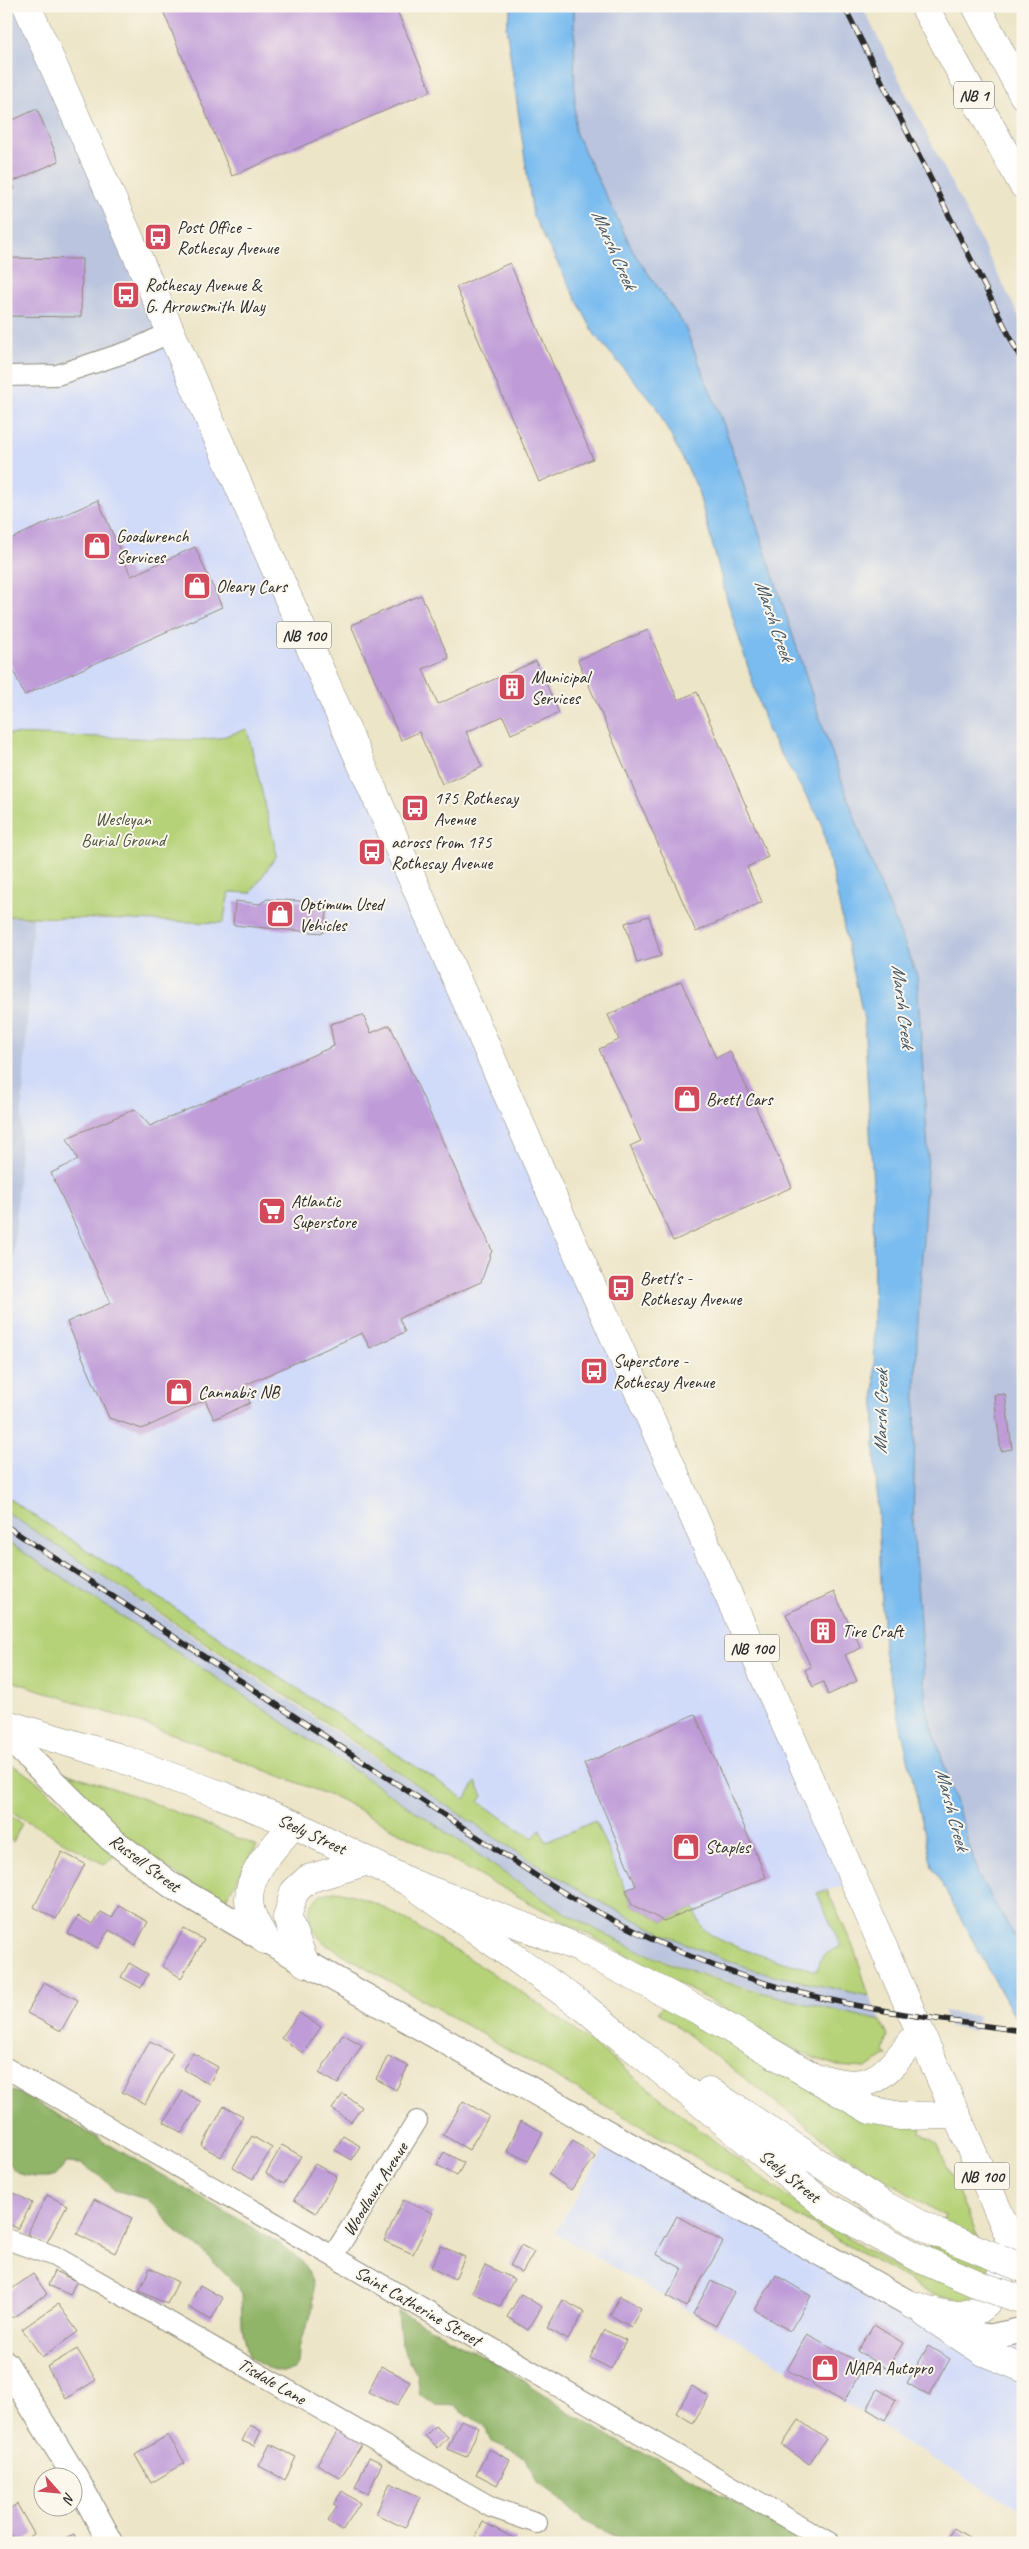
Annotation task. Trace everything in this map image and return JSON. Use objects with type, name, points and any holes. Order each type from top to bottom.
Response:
[{"type":"main road","name":"NB 100","points":[[27,6],[843,1855],[1023,2268]]},
{"type":"main road","name":"NB 1","points":[[924,6],[1023,185]]},
{"type":"main road","name":"NB 1","points":[[976,6],[1023,95]]},
{"type":"main road","points":[[1008,65],[1023,89]]},
{"type":"main road","name":"Seely Street","points":[[6,1724],[172,1776],[294,1824],[409,1882],[585,2008],[866,2193],[937,2233],[1023,2268]]},
{"type":"main road","points":[[265,1940],[252,1917],[249,1899],[250,1890],[264,1859],[294,1824]]},
{"type":"main road","points":[[306,1963],[286,1918],[294,1892],[308,1879],[368,1861]]},
{"type":"main road","points":[[409,1882],[579,1948],[700,2011],[870,2110],[900,2116],[956,2115]]},
{"type":"main road","name":"Seely Street","points":[[585,2008],[825,2204],[874,2234],[923,2260],[982,2286],[1023,2300]]},
{"type":"main road","points":[[803,2072],[835,2082],[852,2084],[869,2082],[883,2076],[919,2033]]},
{"type":"main road","points":[[912,2305],[947,2315],[965,2316],[977,2311],[996,2290],[1003,2269],[1009,2237]]},
{"type":"main road","points":[[912,2305],[984,2352],[1023,2368]]},
{"type":"street","points":[[6,376],[57,375],[130,351],[171,332]]},
{"type":"street","name":"Russell Street","points":[[6,1735],[110,1838],[140,1862],[171,1885],[265,1940],[912,2305],[968,2334],[990,2337],[1023,2330]]},
{"type":"street","name":"Saint Catherine Street","points":[[6,2068],[830,2543]]},
{"type":"street","name":"Woodlawn Avenue","points":[[333,2256],[417,2121]]},
{"type":"street","name":"Tisdale Lane","points":[[6,2239],[54,2256],[491,2507],[537,2523]]},
{"type":"street","points":[[6,2364],[74,2475],[111,2543]]},
{"type":"shaded area","points":[[6,6],[27,6],[171,332],[130,351],[6,376]]},
{"type":"shaded area","points":[[574,6],[862,6],[1023,324],[1023,1950],[979,1877],[926,1707],[913,1526],[917,1337],[928,1153],[917,975],[867,852],[822,725],[725,428],[684,325],[634,253],[575,132]]},
{"type":"shaded area","points":[[171,332],[854,1883],[818,1893],[841,1946],[822,1956],[818,1971],[759,1955],[713,1936],[703,1928],[664,1921],[632,1905],[546,1842],[540,1830],[533,1838],[478,1802],[465,1799],[6,1497],[6,1345],[9,1345],[33,918],[223,923],[247,729],[219,738],[194,740],[6,734],[6,376]]},
{"type":"shaded area","points":[[6,916],[33,918],[9,1345],[6,1345]]},
{"type":"shaded area","points":[[6,1512],[478,1827],[586,1892],[654,1928],[737,1964],[787,1978],[869,1996],[881,2021],[787,1999],[693,1971],[631,1947],[569,1915],[505,1874],[467,1846],[226,1684],[6,1541]]},
{"type":"shaded area","points":[[943,2011],[978,2016],[975,2031],[950,2027]]},
{"type":"shaded area","points":[[612,2136],[968,2334],[1023,2330],[1023,2512],[923,2453],[844,2402],[555,2233]]},
{"type":"green space","name":"Wesleyan Burial Ground","points":[[247,729],[277,855],[251,893],[229,892],[223,923],[6,916],[6,734],[194,740],[219,738]]},
{"type":"green space","points":[[6,1497],[465,1799],[476,1782],[483,1796],[479,1802],[533,1838],[540,1829],[546,1842],[595,1821],[632,1905],[664,1921],[694,1908],[699,1922],[713,1936],[758,1954],[817,1971],[822,1956],[841,1946],[817,1893],[827,1890],[855,1951],[869,1996],[786,1978],[738,1964],[683,1942],[630,1917],[579,1889],[478,1827],[291,1700],[6,1512]]},
{"type":"green space","points":[[6,1541],[226,1684],[467,1846],[533,1893],[579,1921],[652,1956],[708,1977],[823,2008],[881,2021],[888,2036],[884,2052],[888,2055],[866,2068],[838,2066],[814,2058],[777,2041],[716,2004],[339,1799],[170,1733],[6,1679],[6,1575],[9,1571],[6,1562]]},
{"type":"green space","points":[[6,1761],[33,1778],[116,1853],[105,1865],[6,1809]]},
{"type":"green space","points":[[65,1772],[141,1798],[257,1846],[222,1905],[133,1845],[63,1774]]},
{"type":"green space","points":[[6,1814],[22,1823],[13,1842],[6,1835]]},
{"type":"green space","points":[[335,1891],[363,1898],[392,1912],[517,1989],[557,2017],[775,2188],[867,2250],[915,2277],[945,2216],[849,2158],[658,2012],[664,2004],[921,2126],[920,2132],[933,2139],[938,2145],[991,2270],[975,2297],[963,2301],[934,2295],[327,1945],[314,1930],[310,1913],[311,1906],[316,1899],[324,1894]]},
{"type":"green space","points":[[8,2090],[22,2094],[277,2242],[296,2256],[308,2272],[314,2291],[311,2315],[299,2347],[297,2367],[286,2372],[274,2371],[249,2357],[242,2327],[241,2294],[239,2288],[201,2249],[177,2233],[163,2214],[146,2199],[114,2190],[105,2180],[82,2164],[66,2163],[54,2177],[27,2176],[15,2171],[6,2159]]},
{"type":"green space","points":[[398,2311],[500,2365],[569,2412],[630,2448],[650,2455],[809,2543],[628,2543],[580,2519],[559,2498],[537,2482],[526,2458],[491,2441],[485,2427],[455,2406],[435,2405],[419,2394],[416,2372],[401,2344]]},
{"type":"water","name":"Marsh Creek","points":[[512,6],[574,6],[575,132],[634,253],[684,325],[725,428],[822,725],[867,852],[917,975],[928,1153],[917,1337],[913,1526],[926,1707],[979,1877],[1023,1950],[1023,2032],[932,1866],[884,1651],[875,1450],[873,1185],[864,1020],[821,821],[768,732],[727,599],[697,487],[655,405],[595,335],[533,216],[506,26]]},
{"type":"building","points":[[161,6],[395,6],[431,91],[232,176]]},
{"type":"building","points":[[37,109],[59,161],[12,182],[15,189],[6,193],[6,123]]},
{"type":"building","points":[[6,258],[82,259],[81,317],[6,316]]},
{"type":"building","points":[[510,263],[593,459],[539,482],[456,287]]},
{"type":"building","points":[[98,500],[131,576],[195,547],[222,607],[24,695],[6,653],[6,541]]},
{"type":"building","name":"Municipal Services","points":[[421,595],[449,658],[423,669],[438,704],[536,661],[559,713],[511,734],[503,716],[466,732],[482,767],[442,784],[419,732],[401,740],[351,625]]},
{"type":"building","points":[[648,630],[678,700],[697,692],[768,857],[747,867],[762,902],[696,932],[578,660]]},
{"type":"building","name":"Optimum Used Vehicles","points":[[267,899],[329,903],[323,933],[233,925],[235,901],[260,904]]},
{"type":"building","points":[[649,916],[661,956],[637,963],[625,923]]},
{"type":"building","name":"Brett Cars","points":[[681,981],[716,1058],[730,1051],[792,1187],[673,1241],[630,1146],[641,1141],[599,1049],[619,1040],[608,1015]]},
{"type":"building","name":"Atlantic Superstore","points":[[363,1015],[371,1033],[390,1025],[492,1250],[481,1282],[399,1318],[405,1332],[370,1348],[362,1333],[243,1386],[250,1403],[214,1419],[205,1400],[142,1429],[109,1418],[67,1322],[111,1303],[51,1173],[78,1160],[67,1138],[135,1109],[150,1126],[334,1046],[330,1024]]},
{"type":"building","points":[[1005,1394],[1012,1449],[1001,1451],[994,1395]]},
{"type":"building","name":"Tire Craft","points":[[834,1592],[861,1648],[845,1655],[857,1681],[828,1695],[823,1682],[813,1687],[805,1670],[811,1667],[786,1614]]},
{"type":"building","name":"Staples","points":[[695,1714],[766,1877],[664,1921],[632,1905],[626,1890],[636,1886],[584,1764]]},
{"type":"building","points":[[62,1852],[85,1864],[56,1919],[34,1907]]},
{"type":"building","points":[[119,1905],[148,1922],[135,1945],[109,1930],[98,1948],[68,1934],[78,1916],[93,1924],[101,1912],[112,1918]]},
{"type":"building","points":[[184,1929],[204,1940],[181,1978],[162,1966]]},
{"type":"building","points":[[129,1963],[148,1974],[141,1988],[121,1977]]},
{"type":"building","points":[[44,1982],[78,2000],[61,2031],[27,2013]]},
{"type":"building","points":[[299,2013],[321,2027],[303,2053],[281,2038]]},
{"type":"building","points":[[343,2034],[362,2045],[338,2084],[319,2073]]},
{"type":"building","points":[[150,2041],[173,2053],[145,2104],[122,2092]]},
{"type":"building","points":[[193,2053],[218,2067],[209,2084],[183,2069]]},
{"type":"building","points":[[388,2056],[408,2066],[396,2090],[376,2079]]},
{"type":"building","points":[[183,2091],[201,2102],[182,2133],[164,2122]]},
{"type":"building","points":[[343,2094],[362,2107],[351,2122],[332,2109]]},
{"type":"building","points":[[463,2101],[489,2116],[469,2150],[443,2135]]},
{"type":"building","points":[[224,2106],[243,2116],[221,2157],[202,2146]]},
{"type":"building","points":[[521,2121],[543,2132],[528,2161],[507,2151]]},
{"type":"building","points":[[252,2136],[272,2148],[253,2179],[233,2167]]},
{"type":"building","points":[[343,2136],[360,2146],[352,2160],[335,2150]]},
{"type":"building","points":[[573,2140],[595,2157],[571,2190],[548,2174]]},
{"type":"building","points":[[282,2145],[301,2156],[284,2184],[266,2173]]},
{"type":"building","points":[[444,2152],[464,2163],[457,2176],[437,2165]]},
{"type":"building","points":[[315,2164],[337,2176],[316,2213],[294,2200]]},
{"type":"building","points":[[9,2190],[32,2203],[18,2229],[6,2222],[6,2194]]},
{"type":"building","points":[[47,2195],[67,2205],[46,2244],[27,2234]]},
{"type":"building","points":[[94,2199],[132,2218],[115,2253],[77,2234]]},
{"type":"building","points":[[403,2200],[433,2213],[413,2254],[384,2241]]},
{"type":"building","points":[[677,2216],[723,2242],[686,2307],[667,2296],[683,2269],[656,2254]]},
{"type":"building","points":[[521,2245],[534,2252],[522,2273],[510,2266]]},
{"type":"building","points":[[441,2246],[465,2257],[455,2279],[431,2268]]},
{"type":"building","points":[[485,2265],[514,2279],[500,2306],[472,2292]]},
{"type":"building","points":[[150,2268],[178,2282],[167,2304],[139,2291]]},
{"type":"building","points":[[54,2271],[76,2281],[70,2295],[48,2285]]},
{"type":"building","points":[[33,2274],[47,2294],[12,2318],[6,2310],[6,2293]]},
{"type":"building","points":[[776,2275],[811,2296],[790,2331],[755,2310]]},
{"type":"building","points":[[711,2281],[734,2292],[716,2326],[693,2314]]},
{"type":"building","points":[[200,2285],[223,2298],[211,2320],[188,2307]]},
{"type":"building","points":[[521,2294],[542,2307],[528,2330],[507,2317]]},
{"type":"building","points":[[620,2296],[641,2308],[631,2327],[610,2315]]},
{"type":"building","points":[[563,2300],[584,2312],[568,2340],[547,2328]]},
{"type":"building","points":[[58,2304],[78,2332],[42,2357],[22,2329]]},
{"type":"building","points":[[874,2325],[903,2343],[887,2369],[857,2351]]},
{"type":"building","points":[[604,2330],[626,2340],[611,2369],[590,2358]]},
{"type":"building","name":"NAPA Autopro","points":[[807,2334],[864,2365],[844,2402],[787,2370]]},
{"type":"building","points":[[928,2346],[950,2359],[929,2396],[907,2383]]},
{"type":"building","points":[[77,2349],[96,2380],[66,2399],[47,2367]]},
{"type":"building","points":[[381,2366],[410,2381],[397,2406],[368,2392]]},
{"type":"building","points":[[692,2386],[709,2397],[693,2423],[676,2413]]},
{"type":"building","points":[[878,2389],[896,2400],[885,2420],[867,2409]]},
{"type":"building","points":[[461,2420],[479,2428],[466,2457],[447,2449]]},
{"type":"building","points":[[799,2420],[826,2439],[809,2464],[782,2445]]},
{"type":"building","points":[[250,2425],[261,2431],[254,2446],[242,2441]]},
{"type":"building","points":[[341,2426],[364,2441],[340,2478],[317,2464]]},
{"type":"building","points":[[435,2426],[448,2437],[438,2448],[425,2436]]},
{"type":"building","points":[[168,2435],[185,2463],[151,2483],[135,2455]]},
{"type":"building","points":[[270,2444],[296,2457],[285,2480],[259,2466]]},
{"type":"building","points":[[489,2449],[510,2460],[497,2485],[476,2474]]},
{"type":"building","points":[[369,2457],[382,2463],[368,2494],[355,2488]]},
{"type":"building","points":[[390,2483],[420,2497],[405,2528],[376,2514]]},
{"type":"building","points":[[342,2491],[360,2503],[342,2531],[328,2521],[337,2507],[333,2505]]},
{"type":"building","points":[[17,2504],[34,2534],[20,2543],[16,2543],[6,2525],[6,2511]]},
{"type":"building","points":[[483,2522],[517,2540],[516,2543],[472,2543]]},
{"type":"building","points":[[954,2528],[978,2543],[945,2543]]},
{"type":"building","points":[[74,2535],[77,2543],[56,2543]]},
{"type":"railway","points":[[844,6],[1023,363]]},
{"type":"railway","points":[[6,1526],[538,1877],[634,1931],[701,1961],[770,1985],[805,1994],[886,2011],[1023,2031]]},
{"type":"place","name":"Post Office - Rothesay Avenue","points":[[158,237]]},
{"type":"place","name":"Rothesay Avenue & G. Arrowsmith Way","points":[[126,295]]},
{"type":"place","name":"Goodwrench Services","points":[[97,546]]},
{"type":"place","name":"Oleary Cars","points":[[197,586]]},
{"type":"place","name":"Municipal Services","points":[[512,687]]},
{"type":"place","name":"175 Rothesay Avenue","points":[[415,808]]},
{"type":"place","name":"across from 175 Rothesay Avenue","points":[[372,852]]},
{"type":"place","name":"Optimum Used Vehicles","points":[[280,914]]},
{"type":"place","name":"Brett Cars","points":[[687,1099]]},
{"type":"place","name":"Atlantic Superstore","points":[[272,1211]]},
{"type":"place","name":"Brett's - Rothesay Avenue","points":[[621,1288]]},
{"type":"place","name":"Superstore - Rothesay Avenue","points":[[594,1371]]},
{"type":"place","name":"Cannabis NB","points":[[179,1392]]},
{"type":"place","name":"Tire Craft","points":[[823,1631]]},
{"type":"place","name":"Staples","points":[[686,1847]]},
{"type":"place","name":"NAPA Autopro","points":[[825,2368]]}]
